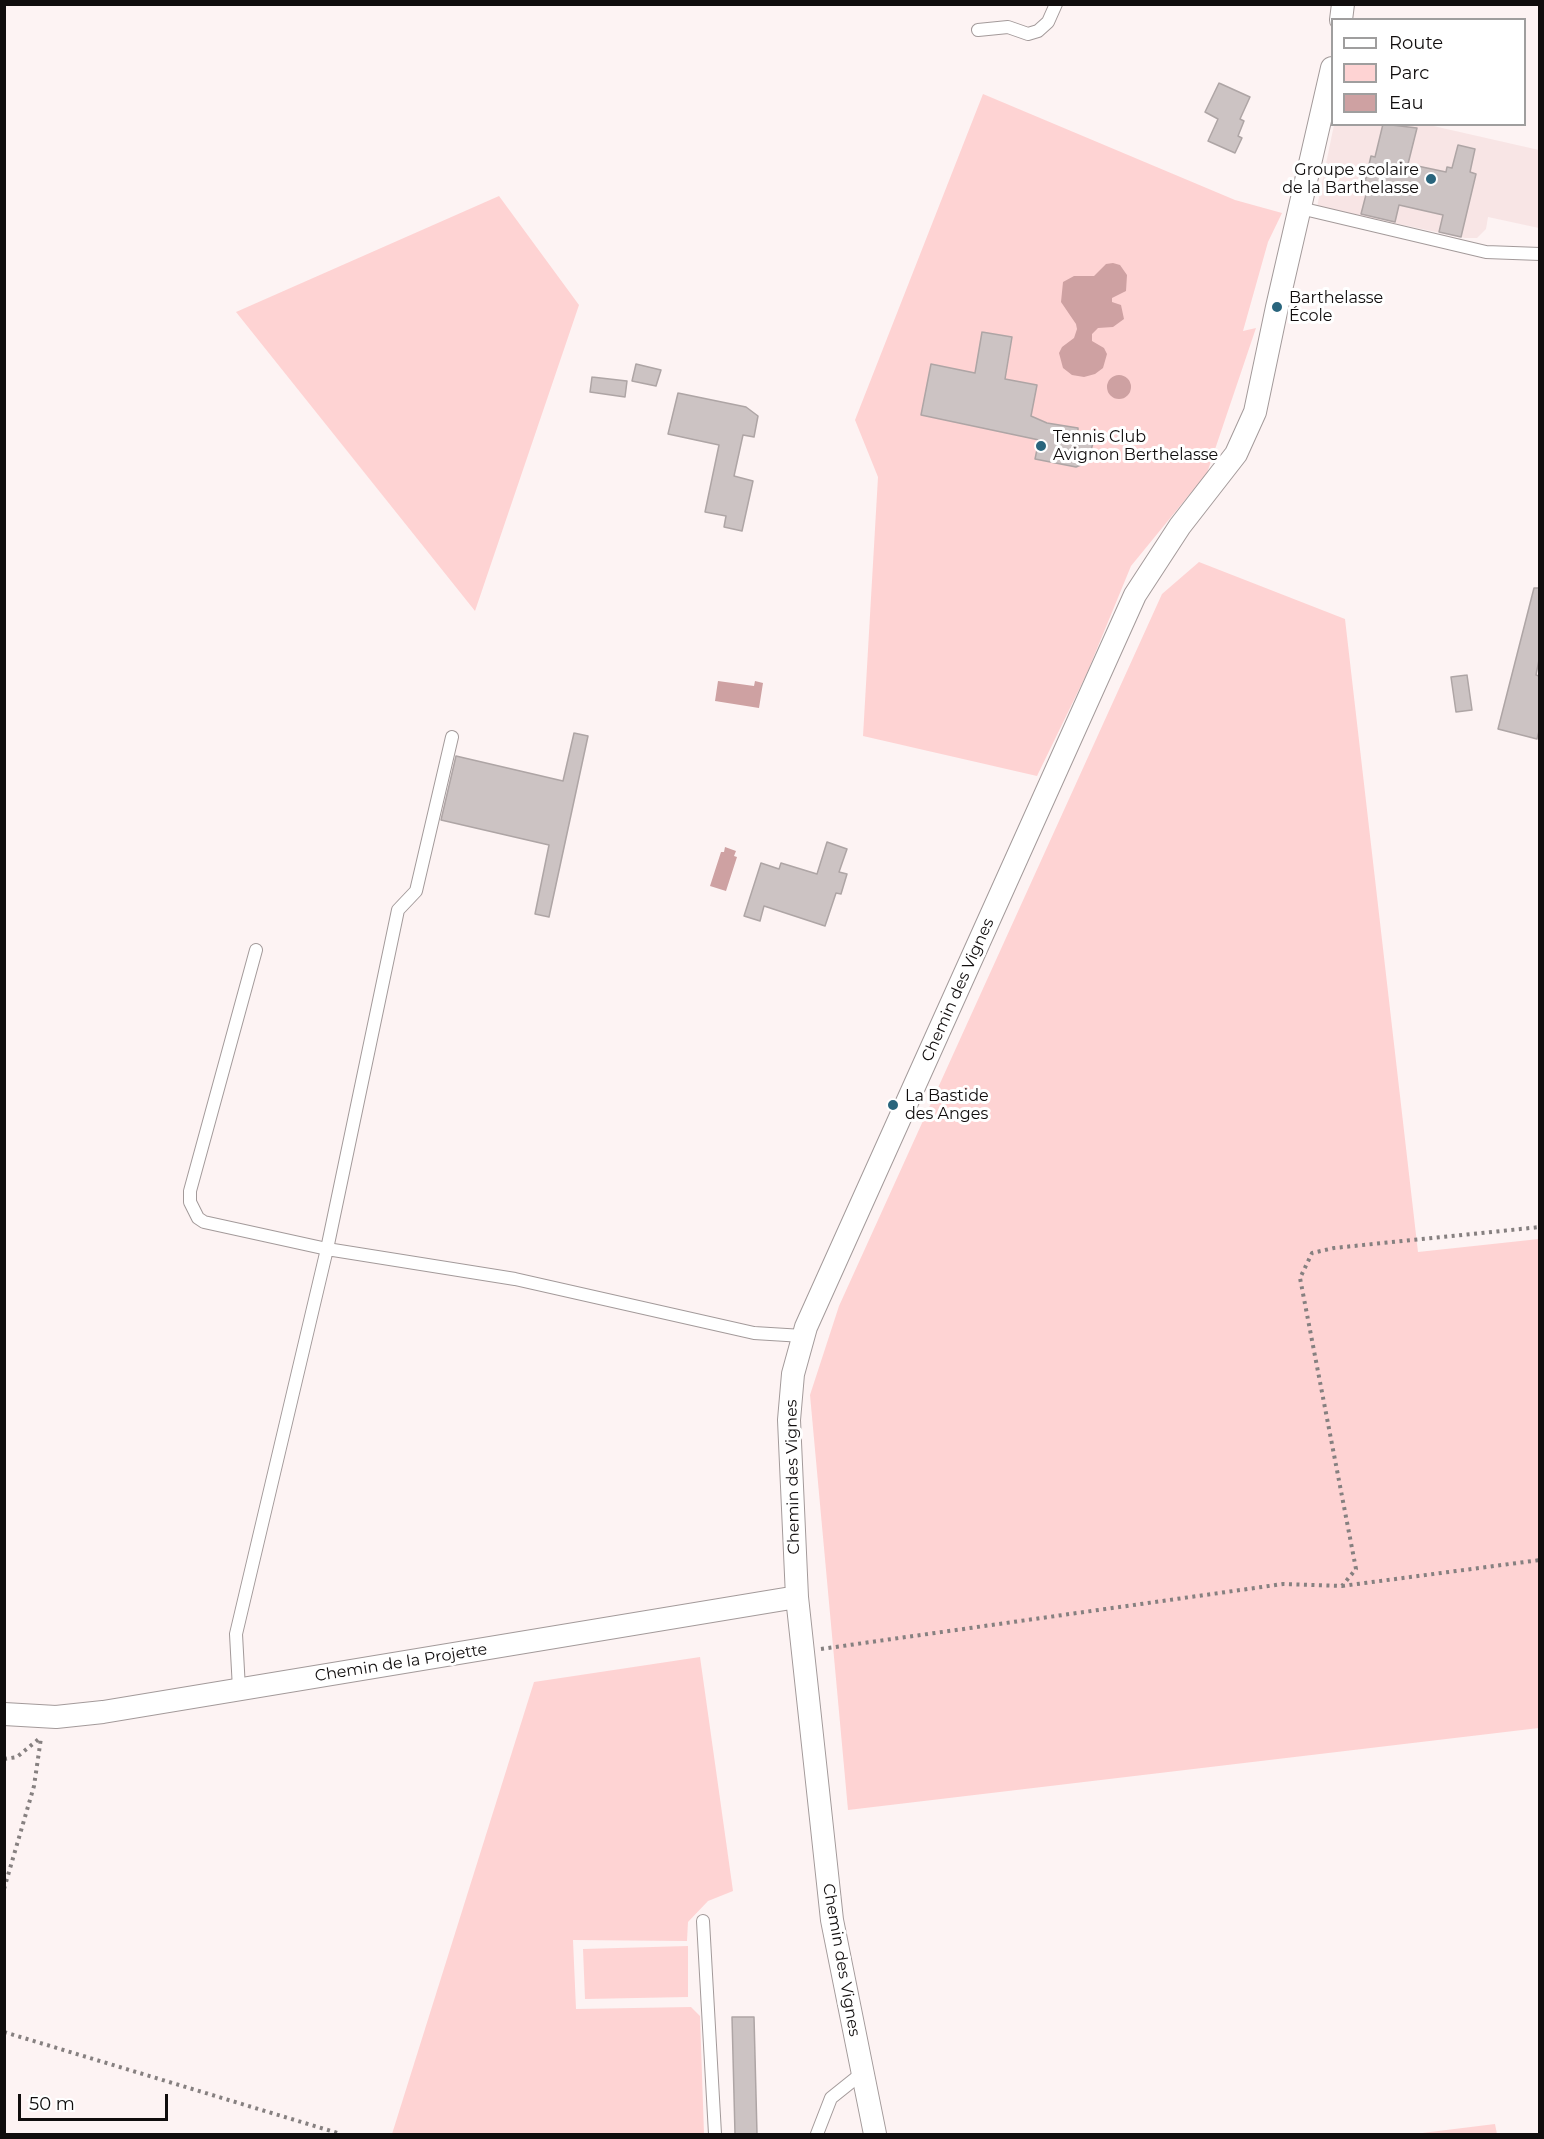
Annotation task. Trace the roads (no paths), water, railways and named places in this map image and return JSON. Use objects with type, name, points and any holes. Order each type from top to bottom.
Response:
[{"type":"street","name":"Chemin des Vignes","points":[[875,2134],[861,2074],[832,1920],[797,1598],[789,1420],[793,1374],[803,1336],[1135,595],[1180,526],[1236,454],[1255,412],[1331,72]]},
{"type":"street","name":"Chemin de la Projette","points":[[4,1714],[42,1727],[103,1712],[797,1598]]},
{"type":"lane","points":[[978,30],[1008,27],[1028,34],[1038,31],[1048,22],[1056,4]]},
{"type":"lane","points":[[1300,208],[1486,252],[1539,254]]},
{"type":"lane","points":[[239,1689],[236,1634],[327,1249],[398,910],[416,891],[452,737]]},
{"type":"lane","points":[[256,950],[190,1191],[193,1213],[204,1222],[327,1249],[515,1279],[754,1333],[803,1336]]},
{"type":"lane","points":[[704,1922],[715,2134]]},
{"type":"lane","points":[[817,2134],[831,2098],[861,2074]]},
{"type":"water","points":[[1106,264],[1120,265],[1127,275],[1126,291],[1112,298],[1112,302],[1121,305],[1124,319],[1113,327],[1098,328],[1092,334],[1092,341],[1104,348],[1107,354],[1103,368],[1095,374],[1084,377],[1072,375],[1063,368],[1059,353],[1062,347],[1074,338],[1077,329],[1061,302],[1063,282],[1074,276],[1094,276]]},
{"type":"water","points":[[1119,375],[1128,378],[1131,387],[1128,396],[1119,399],[1110,396],[1107,387],[1110,378]]},
{"type":"water","points":[[718,681],[754,686],[755,681],[763,683],[759,708],[715,701]]},
{"type":"water","points":[[725,847],[736,851],[734,856],[737,857],[726,891],[710,886],[721,852],[724,852]]},
{"type":"place","name":"Groupe scolaire de la Barthelasse","points":[[1431,179]]},
{"type":"place","name":"Barthelasse École","points":[[1277,307]]},
{"type":"place","name":"Tennis Club Avignon Berthelasse","points":[[1041,446]]},
{"type":"place","name":"La Bastide des Anges","points":[[893,1105]]}]
